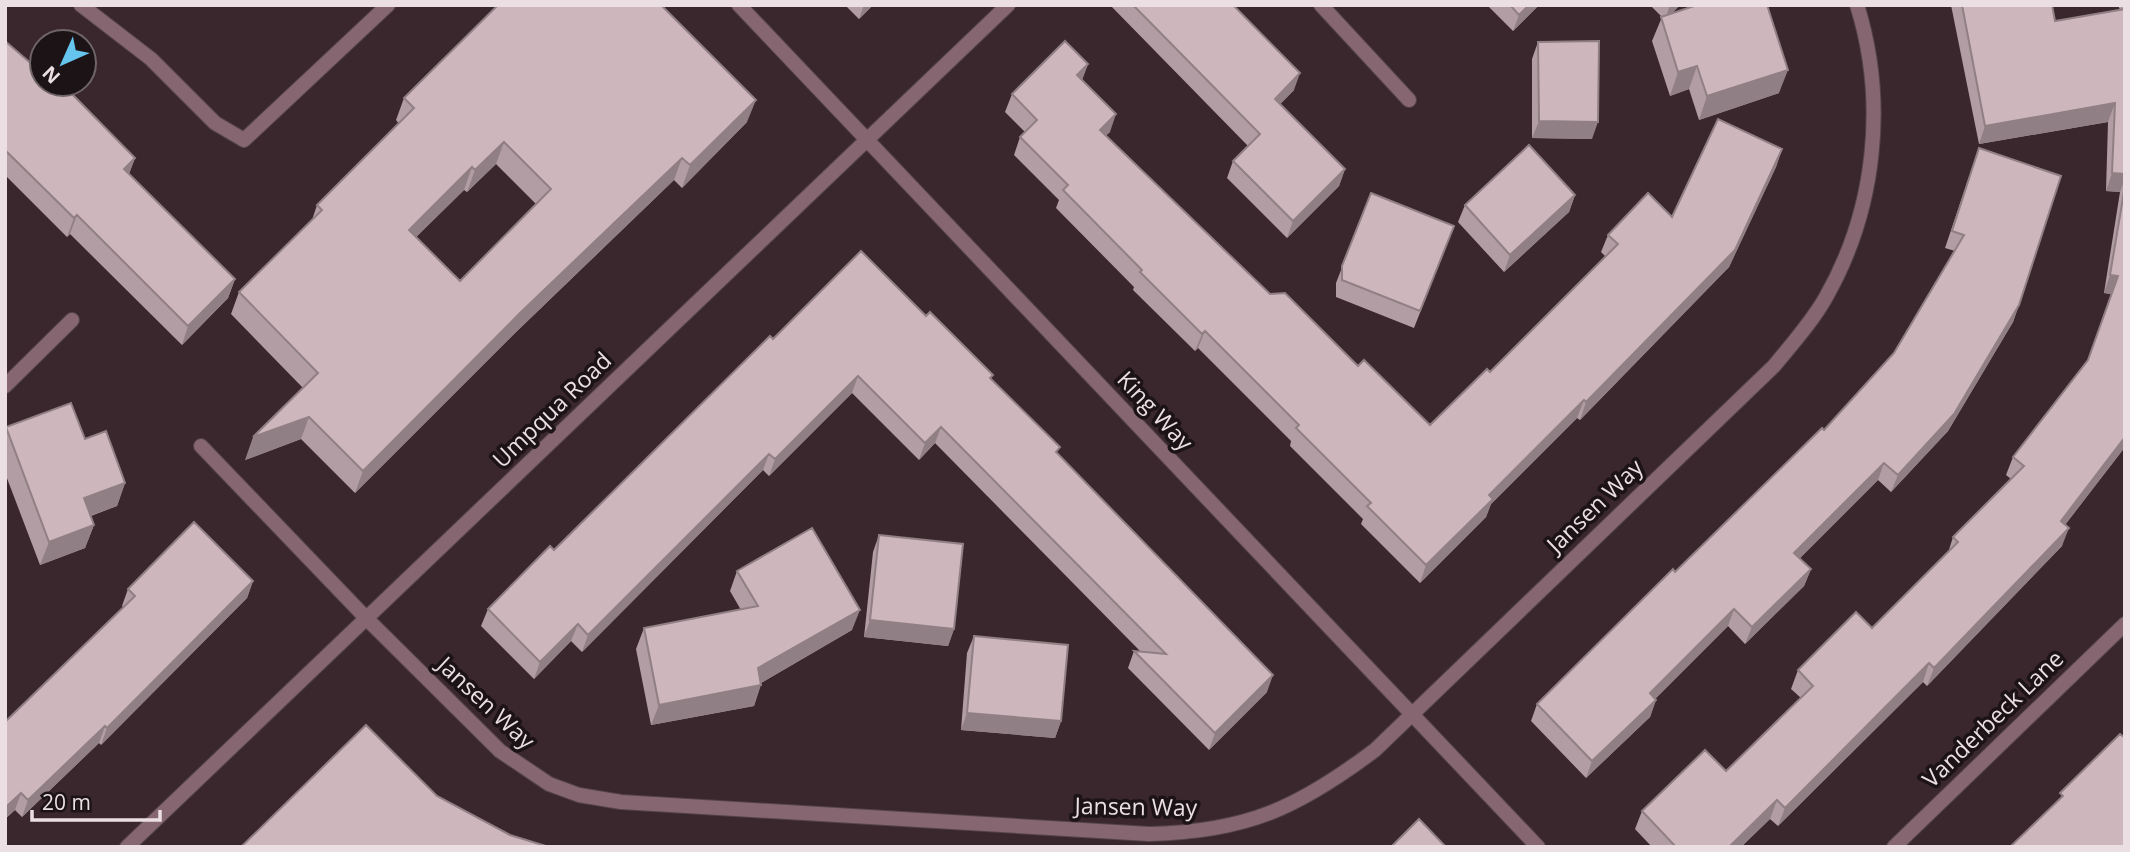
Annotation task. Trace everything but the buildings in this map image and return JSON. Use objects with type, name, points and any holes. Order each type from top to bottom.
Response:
[{"type":"street","points":[[81,5],[151,58],[215,123],[244,140],[388,5]]},
{"type":"street","name":"King Way","points":[[739,5],[1538,847]]},
{"type":"street","name":"Umpqua Road","points":[[127,847],[1008,5]]},
{"type":"street","points":[[1321,5],[1409,100]]},
{"type":"street","name":"Jansen Way","points":[[201,446],[367,619],[500,751],[548,784],[579,794],[621,802],[1149,834],[1197,833],[1259,819],[1313,793],[1375,750],[1774,366],[1825,299],[1855,231],[1867,190],[1873,142],[1872,73],[1857,5]]},
{"type":"street","points":[[5,386],[72,320]]},
{"type":"street","name":"Vanderbeck Lane","points":[[1894,847],[2125,624]]}]
